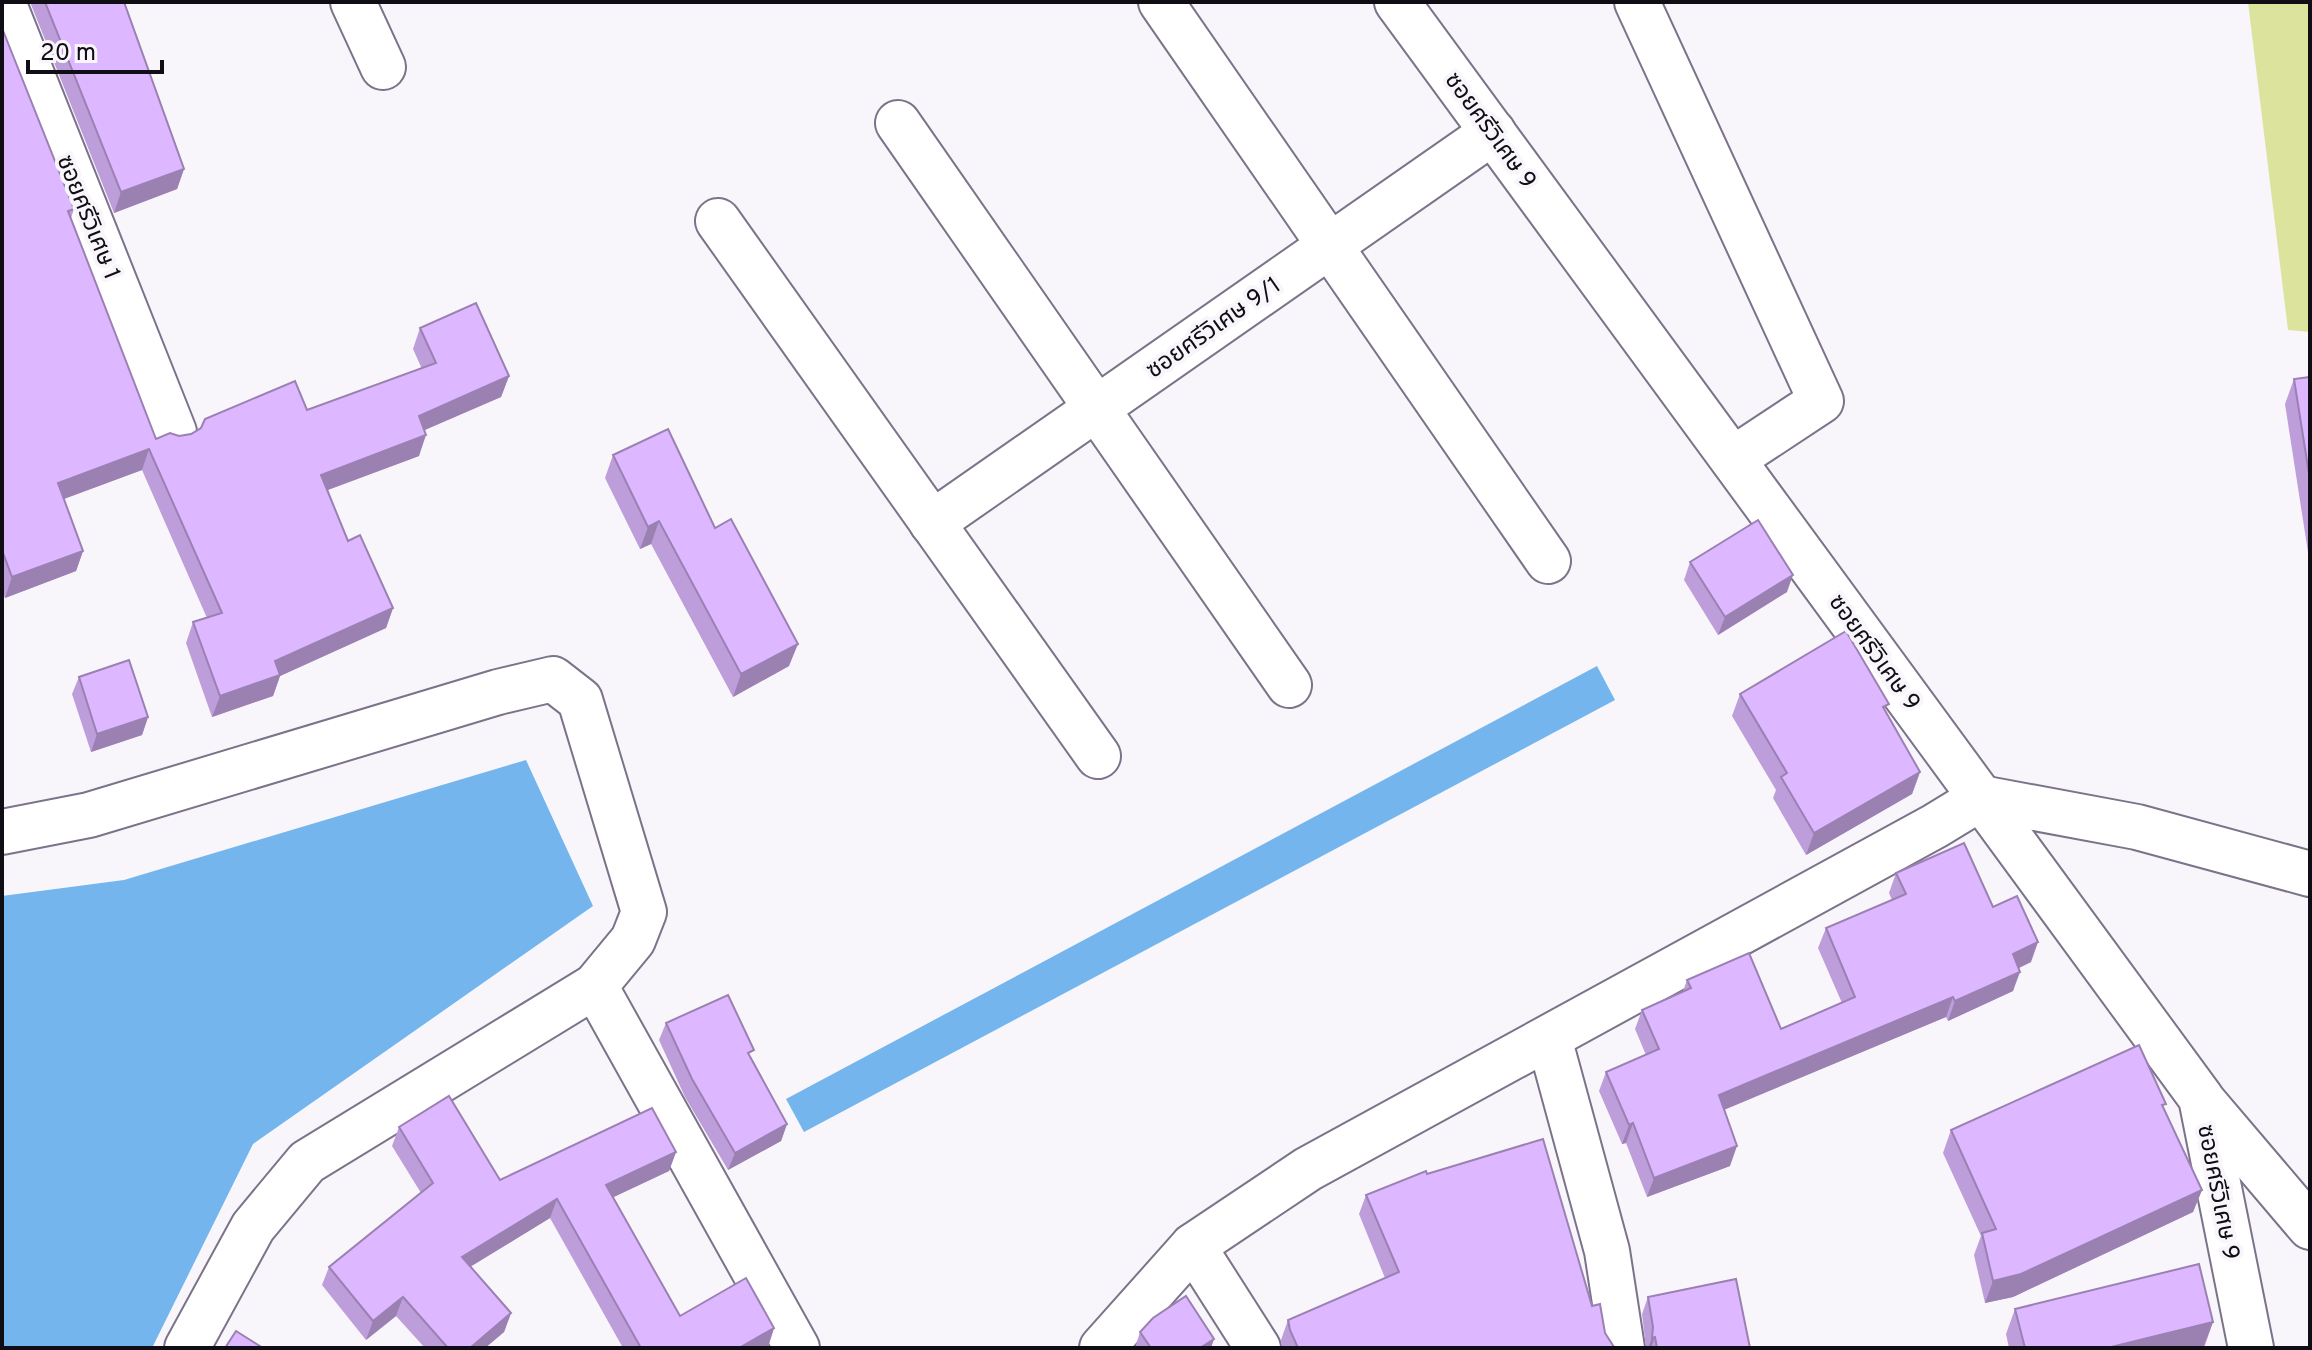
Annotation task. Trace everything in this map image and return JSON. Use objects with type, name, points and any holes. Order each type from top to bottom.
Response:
[{"type":"street","name":"ซอยศรีวิเศษ 1","points":[[3,2],[174,432]]},
{"type":"street","points":[[353,2],[383,67]]},
{"type":"street","points":[[1161,2],[1548,561]]},
{"type":"street","name":"ซอยศรีวิเศษ 9","points":[[1397,2],[2201,1098],[2251,1348]]},
{"type":"street","points":[[1637,2],[1821,401],[1733,459]]},
{"type":"street","points":[[898,123],[1289,685]]},
{"type":"street","name":"ซอยศรีวิเศษ 9/1","points":[[932,523],[1493,132]]},
{"type":"street","points":[[718,221],[1098,756]]},
{"type":"street","points":[[2,832],[89,815],[498,692],[553,679],[580,700],[644,912],[633,940],[595,986],[307,1162],[253,1227],[187,1348]]},
{"type":"street","points":[[1102,1348],[1193,1246],[1308,1169],[1981,798],[2137,827],[2310,874]]},
{"type":"street","points":[[595,986],[797,1348]]},
{"type":"street","points":[[1549,1038],[1607,1251],[1622,1348]]},
{"type":"street","points":[[2201,1098],[2310,1227]]},
{"type":"street","points":[[1193,1246],[1258,1348]]},
{"type":"green space","points":[[2248,2],[2310,2],[2310,332],[2288,330]]},
{"type":"water","points":[[1597,666],[1615,700],[804,1132],[786,1099]]},
{"type":"water","points":[[526,760],[593,906],[253,1144],[152,1348],[2,1348],[2,896],[124,880]]},
{"type":"building","points":[[45,2],[124,2],[184,169],[121,192]]},
{"type":"building","points":[[2,28],[74,209],[68,211],[156,439],[170,433],[179,436],[191,434],[201,428],[205,419],[295,381],[307,410],[436,363],[420,328],[476,303],[509,376],[419,416],[426,435],[321,475],[348,541],[360,535],[393,608],[275,661],[280,675],[220,696],[193,622],[222,613],[149,449],[58,483],[83,551],[12,577],[2,550]]},
{"type":"building","points":[[2310,377],[2310,480],[2294,379]]},
{"type":"building","points":[[668,429],[715,528],[731,519],[798,644],[741,674],[659,521],[648,527],[613,455]]},
{"type":"building","points":[[1758,520],[1793,575],[1725,617],[1690,562]]},
{"type":"building","points":[[1846,631],[1889,704],[1883,707],[1920,772],[1814,833],[1781,777],[1787,773],[1740,694]]},
{"type":"building","points":[[129,660],[148,717],[97,734],[79,677]]},
{"type":"building","points":[[1964,843],[1993,907],[2017,896],[2038,942],[2013,954],[2020,972],[1719,1095],[1737,1146],[1654,1178],[1633,1123],[1629,1125],[1606,1072],[1659,1049],[1642,1010],[1691,988],[1687,980],[1749,953],[1781,1029],[1855,997],[1826,928],[1906,894],[1896,873]]},
{"type":"building","points":[[728,995],[754,1050],[748,1053],[787,1124],[735,1153],[692,1079],[666,1023]]},
{"type":"building","points":[[2139,1045],[2166,1104],[2162,1105],[2202,1190],[2021,1274],[1993,1281],[1982,1233],[1996,1229],[1951,1130]]},
{"type":"building","points":[[449,1096],[500,1180],[652,1108],[676,1152],[606,1185],[680,1316],[746,1278],[774,1328],[739,1348],[641,1348],[557,1199],[462,1257],[511,1313],[470,1348],[448,1348],[403,1297],[373,1321],[329,1267],[433,1183],[399,1127]]},
{"type":"building","points":[[1543,1139],[1592,1306],[1600,1304],[1605,1333],[1614,1347],[1298,1348],[1288,1320],[1399,1272],[1366,1195],[1426,1171],[1427,1174]]},
{"type":"building","points":[[2199,1264],[2213,1322],[2107,1348],[2025,1348],[2015,1309]]},
{"type":"building","points":[[1736,1279],[1750,1348],[1657,1348],[1655,1337],[1652,1338],[1648,1297]]},
{"type":"building","points":[[1186,1296],[1214,1339],[1200,1348],[1151,1348],[1140,1332],[1153,1318]]},
{"type":"building","points":[[236,1331],[263,1348],[225,1348]]}]
